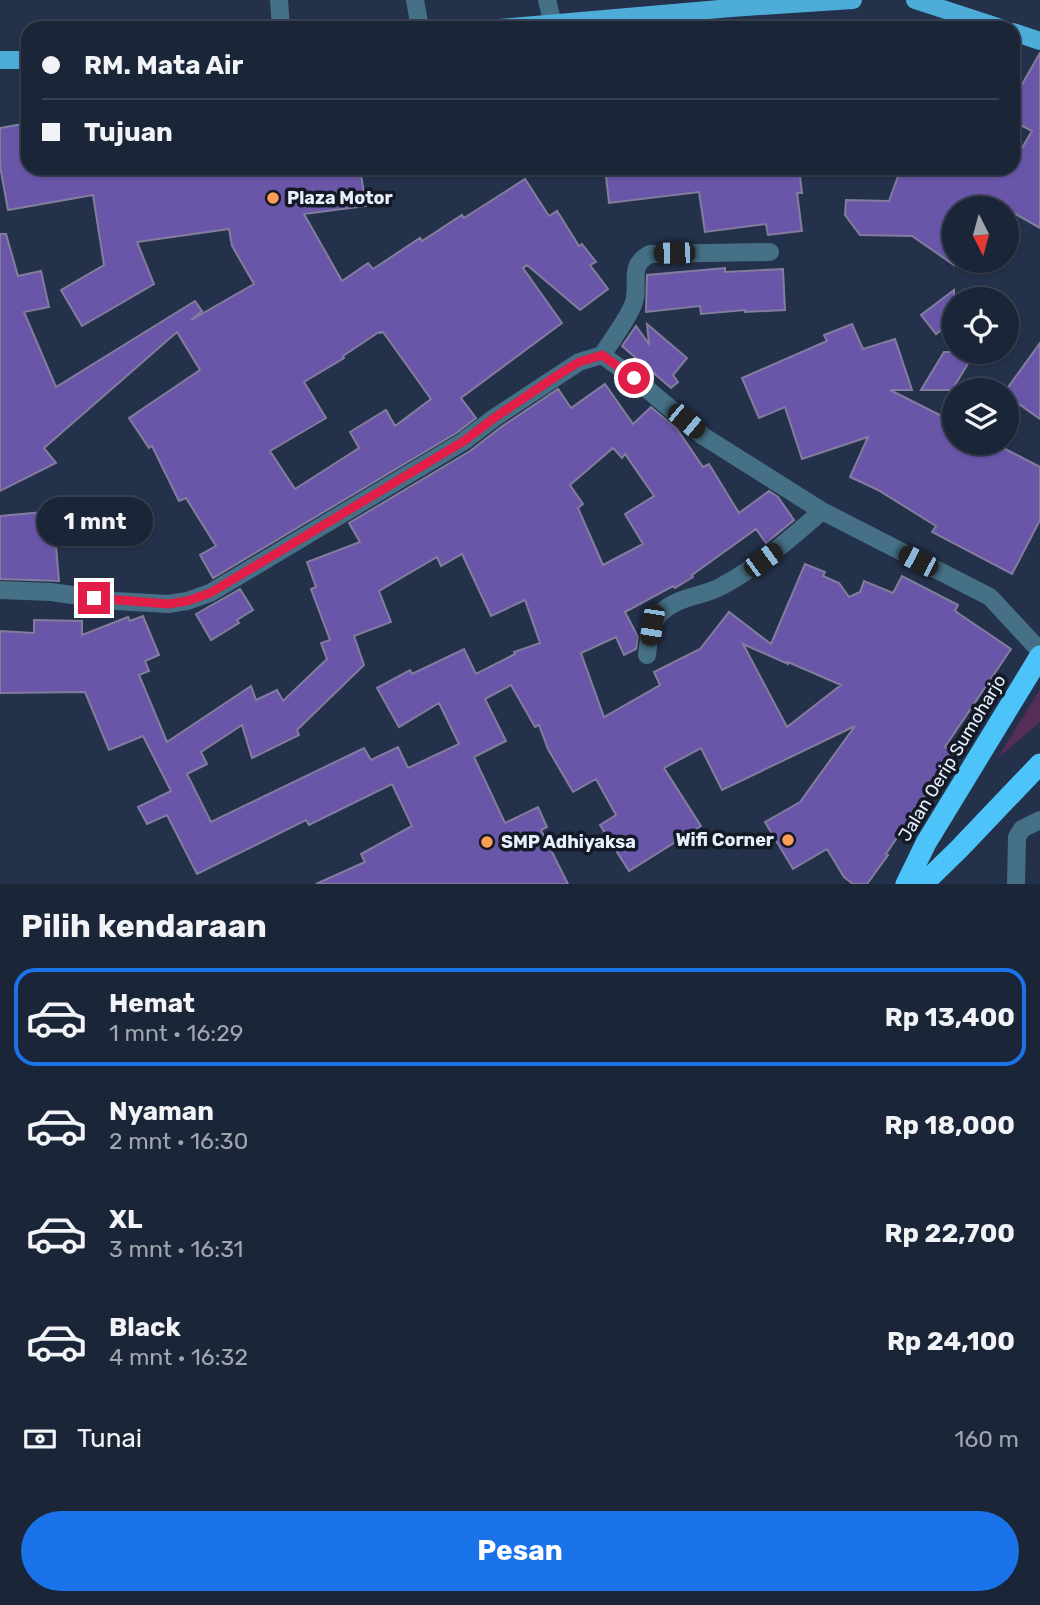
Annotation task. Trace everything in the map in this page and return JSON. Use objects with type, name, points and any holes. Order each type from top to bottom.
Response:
[{"type":"highway","name":"Jalan Oerip Sumoharjo","points":[[906,884],[926,843],[1040,654]]},
{"type":"highway","points":[[923,884],[1040,764]]},
{"type":"main road","points":[[580,21],[732,4],[853,0]]},
{"type":"main road","points":[[915,0],[980,21]]},
{"type":"main road","points":[[1020,34],[1040,41]]},
{"type":"main road","points":[[0,60],[21,60]]},
{"type":"street","points":[[279,0],[280,21]]},
{"type":"street","points":[[415,0],[419,21]]},
{"type":"street","points":[[547,0],[552,21]]},
{"type":"street","points":[[0,590],[51,592],[115,601],[168,604],[210,593],[464,441],[579,362],[602,355],[634,303],[636,266],[642,258],[650,254],[771,252]]},
{"type":"street","points":[[602,355],[703,436],[821,511],[990,597],[1040,654]]},
{"type":"street","points":[[647,655],[652,625],[661,612],[685,599],[719,588],[743,574],[783,546],[821,511]]},
{"type":"street","points":[[1016,884],[1017,837],[1022,829],[1040,820]]},
{"type":"shaded area","points":[[1040,689],[1040,722],[997,759]]},
{"type":"building","points":[[1040,53],[1040,228],[1019,216],[1019,196],[942,196],[942,257],[912,236],[860,235],[845,215],[846,200],[889,201],[898,175],[1020,175],[1020,151],[1032,131],[1020,125],[1020,88]]},
{"type":"building","points":[[21,124],[21,175],[361,175],[366,206],[304,214],[342,281],[368,263],[373,269],[420,238],[422,241],[462,215],[464,218],[525,179],[549,216],[557,211],[579,246],[582,244],[596,262],[590,265],[608,289],[580,310],[527,265],[523,268],[562,323],[461,398],[476,418],[458,432],[213,578],[200,555],[216,546],[186,498],[179,501],[152,446],[149,448],[129,418],[200,370],[177,332],[44,448],[56,463],[0,491],[0,234],[6,234],[18,276],[41,271],[49,307],[24,312],[56,387],[195,301],[202,311],[191,320],[254,284],[232,246],[229,229],[137,242],[154,284],[82,326],[61,290],[104,265],[93,195],[8,210],[0,166],[0,128]],"holes":[[[379,332],[383,332],[431,399],[395,426],[386,410],[350,432],[359,448],[295,489],[270,451],[326,418],[304,382],[344,358],[343,356]]]},
{"type":"building","points":[[800,175],[802,193],[797,193],[802,231],[768,235],[766,224],[705,232],[699,192],[609,203],[606,176]]},
{"type":"building","points":[[725,268],[725,272],[783,269],[785,310],[701,314],[700,306],[646,312],[647,275]]},
{"type":"building","points":[[942,299],[942,329],[936,334],[921,315]]},
{"type":"building","points":[[647,324],[687,358],[673,375],[678,382],[671,388],[622,346],[636,326],[649,344]]},
{"type":"building","points":[[852,324],[863,349],[895,339],[912,390],[890,390],[942,416],[942,455],[1017,455],[1040,467],[1040,520],[1012,574],[932,532],[936,526],[878,490],[850,477],[868,437],[802,459],[785,407],[759,418],[742,378],[827,341],[824,335]]},
{"type":"building","points":[[1040,343],[1040,419],[1019,404],[1019,378],[1015,378]]},
{"type":"building","points":[[942,355],[942,364],[968,364],[959,378],[942,378],[942,390],[921,390]]},
{"type":"building","points":[[605,384],[633,424],[651,407],[677,429],[703,467],[709,464],[739,513],[769,491],[778,497],[794,520],[766,543],[756,529],[692,575],[693,577],[625,612],[638,637],[636,649],[624,655],[616,637],[581,653],[604,717],[660,685],[654,672],[700,649],[729,612],[771,644],[805,564],[825,572],[823,576],[839,583],[849,597],[860,592],[864,581],[893,593],[902,576],[958,605],[955,611],[1011,649],[945,747],[954,753],[867,884],[853,884],[844,877],[827,849],[793,869],[765,822],[800,802],[855,726],[722,790],[701,748],[664,768],[701,826],[629,871],[600,825],[616,815],[596,779],[573,792],[548,749],[539,725],[535,727],[511,685],[485,699],[506,741],[474,757],[505,823],[538,807],[547,827],[541,830],[568,884],[316,884],[365,862],[361,854],[412,826],[392,784],[309,825],[306,820],[197,874],[167,815],[147,824],[138,807],[171,791],[143,736],[109,750],[85,692],[0,693],[0,631],[34,633],[34,620],[82,621],[82,635],[128,617],[130,621],[143,616],[159,655],[145,661],[149,671],[139,675],[167,742],[251,686],[256,700],[277,690],[283,701],[327,659],[321,643],[330,640],[311,589],[316,587],[307,562],[360,542],[349,523],[470,451],[558,389],[571,408]],"holes":[[[613,448],[622,458],[625,454],[654,496],[625,514],[643,544],[603,565],[578,508],[583,504],[570,485]],[[462,554],[491,616],[525,600],[540,643],[514,652],[515,654],[476,674],[464,649],[412,674],[410,670],[377,688],[399,727],[439,703],[459,744],[408,768],[398,747],[371,760],[364,748],[211,822],[187,774],[207,764],[201,752],[242,725],[252,758],[299,735],[297,730],[364,665],[354,636],[391,622],[379,591],[437,557],[441,566]],[[743,644],[841,685],[787,727]]]},
{"type":"building","points":[[53,511],[59,581],[0,579],[0,516]]},
{"type":"building","points":[[240,589],[253,610],[237,620],[239,623],[211,640],[196,614]]},
{"type":"place","name":"Plaza Motor","points":[[273,198]]},
{"type":"place","name":"Wifi Corner","points":[[788,840]]},
{"type":"place","name":"SMP Adhiyaksa","points":[[487,842]]},
{"type":"route","points":[[94,598],[168,604],[210,593],[464,441],[579,362],[602,355],[634,378]]}]
